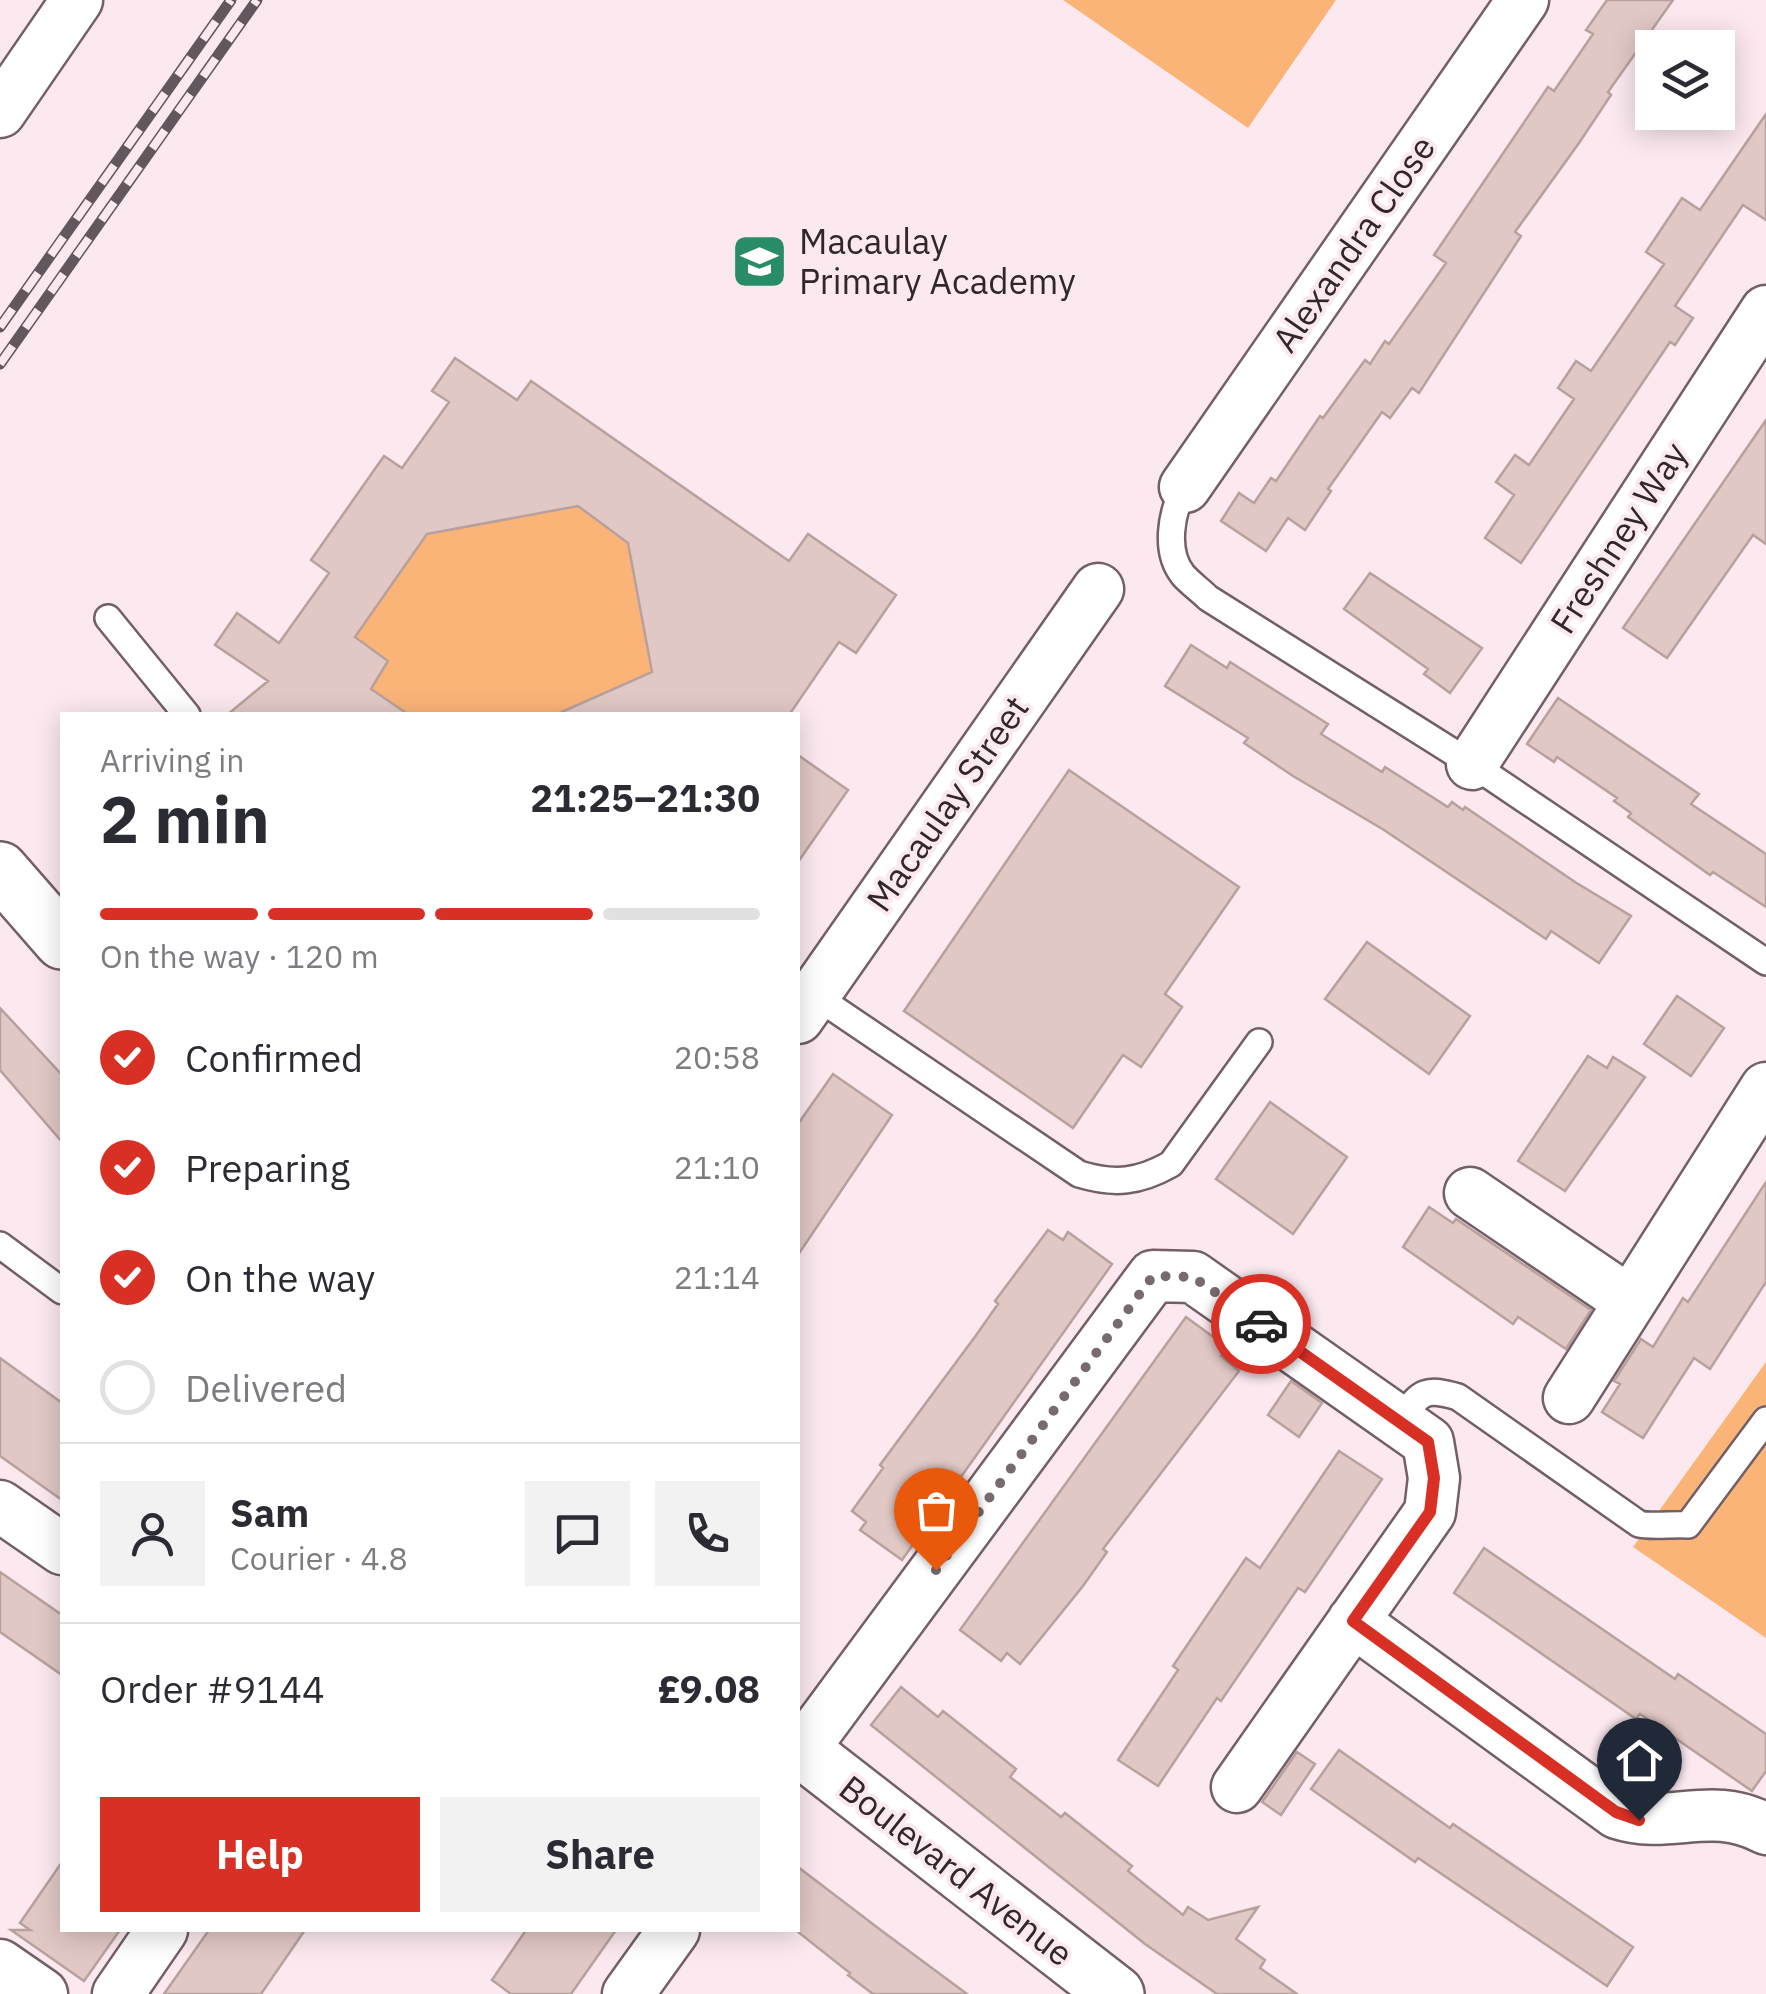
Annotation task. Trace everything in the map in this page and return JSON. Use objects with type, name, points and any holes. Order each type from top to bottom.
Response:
[{"type":"street","points":[[0,112],[77,0]]},
{"type":"street","name":"Alexandra Close","points":[[1185,487],[1523,0]]},
{"type":"street","name":"Freshney Way","points":[[1472,764],[1766,311]]},
{"type":"street","name":"Macaulay Street","points":[[806,1007],[1098,589]]},
{"type":"street","points":[[0,870],[60,939]]},
{"type":"street","points":[[1569,1398],[1766,1088]]},
{"type":"street","points":[[1470,1194],[1629,1301]]},
{"type":"street","points":[[800,1750],[1153,1276],[1193,1277],[1428,1442],[1434,1478],[1430,1512],[1237,1787]]},
{"type":"street","points":[[0,1506],[60,1548]]},
{"type":"street","points":[[1353,1621],[1616,1812],[1639,1820],[1710,1813],[1737,1816],[1766,1829]]},
{"type":"street","name":"Boulevard Avenue","points":[[800,1752],[1116,1994]]},
{"type":"street","points":[[118,1994],[161,1932]]},
{"type":"street","points":[[628,1994],[673,1932]]},
{"type":"street","points":[[0,1965],[42,1994]]},
{"type":"lane","points":[[1185,487],[1176,504],[1170,540],[1180,572],[1208,598],[1472,764],[1766,962]]},
{"type":"lane","points":[[108,618],[185,712]]},
{"type":"lane","points":[[806,1007],[1080,1174],[1125,1183],[1153,1175],[1172,1164],[1259,1042]]},
{"type":"lane","points":[[0,1245],[60,1290]]},
{"type":"lane","points":[[1400,1420],[1418,1394],[1434,1390],[1458,1398],[1646,1526],[1659,1522],[1688,1525],[1763,1431]]},
{"type":"shaded area","points":[[1063,0],[1336,0],[1248,128]]},
{"type":"shaded area","points":[[578,506],[628,543],[655,690],[604,693],[562,712],[405,712],[371,689],[388,661],[355,637],[427,534]]},
{"type":"shaded area","points":[[1766,1362],[1766,1638],[1633,1547]]},
{"type":"building","points":[[1607,0],[1673,0],[1652,30],[1635,30],[1635,54],[1608,92],[1611,95],[1515,232],[1521,236],[1419,393],[1412,388],[1390,418],[1382,412],[1328,489],[1331,491],[1305,530],[1288,518],[1266,551],[1221,521],[1239,493],[1254,503],[1271,478],[1276,481],[1320,416],[1323,418],[1365,360],[1370,364],[1385,341],[1389,344],[1446,263],[1434,255],[1548,87],[1554,91],[1593,34],[1586,30]]},
{"type":"building","points":[[1766,114],[1766,220],[1743,205],[1675,306],[1693,318],[1675,345],[1670,342],[1521,563],[1485,538],[1514,495],[1496,482],[1515,455],[1529,465],[1574,399],[1558,388],[1576,361],[1591,371],[1664,264],[1646,252],[1682,198],[1700,210]]},
{"type":"building","points":[[455,358],[517,400],[531,381],[789,561],[808,534],[896,595],[856,653],[839,642],[791,712],[562,712],[652,672],[628,543],[578,506],[427,534],[355,637],[388,661],[371,689],[405,712],[231,712],[268,681],[215,645],[237,613],[279,643],[329,573],[311,560],[384,456],[402,468],[449,402],[432,391]]},
{"type":"building","points":[[1766,420],[1766,544],[1753,535],[1667,658],[1623,628]]},
{"type":"building","points":[[1370,573],[1482,648],[1450,693],[1424,674],[1428,669],[1344,609]]},
{"type":"building","points":[[1191,645],[1227,668],[1230,662],[1328,724],[1321,734],[1382,772],[1385,767],[1448,807],[1452,802],[1463,810],[1465,807],[1631,916],[1599,963],[1551,931],[1546,939],[1384,830],[1293,776],[1244,743],[1248,738],[1165,686]]},
{"type":"building","points":[[1558,698],[1699,794],[1691,804],[1766,854],[1766,907],[1713,872],[1710,875],[1628,817],[1631,813],[1614,801],[1617,798],[1557,757],[1554,762],[1527,744]]},
{"type":"building","points":[[800,756],[848,790],[800,859]]},
{"type":"building","points":[[1069,770],[1239,887],[1165,994],[1182,1007],[1141,1067],[1123,1055],[1073,1128],[904,1011]]},
{"type":"building","points":[[1367,942],[1470,1016],[1429,1074],[1325,999]]},
{"type":"building","points":[[1677,996],[1724,1028],[1691,1076],[1644,1044]]},
{"type":"building","points":[[0,1008],[60,1073],[60,1140],[0,1070]]},
{"type":"building","points":[[1588,1056],[1607,1068],[1613,1057],[1645,1077],[1565,1191],[1518,1161]]},
{"type":"building","points":[[833,1074],[892,1115],[800,1252],[800,1121]]},
{"type":"building","points":[[1270,1102],[1347,1157],[1293,1234],[1216,1179]]},
{"type":"building","points":[[1766,1182],[1766,1282],[1710,1369],[1694,1358],[1643,1438],[1602,1412],[1620,1384],[1614,1381],[1641,1339],[1653,1347],[1683,1298],[1688,1302]]},
{"type":"building","points":[[1429,1207],[1453,1223],[1456,1219],[1591,1310],[1566,1349],[1518,1317],[1513,1324],[1403,1247]]},
{"type":"building","points":[[1048,1230],[1063,1240],[1068,1232],[1112,1264],[902,1560],[860,1530],[866,1522],[852,1511],[883,1468],[880,1465]]},
{"type":"building","points":[[1186,1317],[1227,1347],[1221,1356],[1239,1371],[1103,1549],[1107,1552],[1083,1586],[1020,1664],[1007,1653],[1001,1661],[960,1630]]},
{"type":"building","points":[[0,1358],[60,1402],[60,1499],[0,1456]]},
{"type":"building","points":[[1291,1381],[1322,1403],[1299,1437],[1268,1415]]},
{"type":"building","points":[[1339,1451],[1382,1479],[1305,1592],[1298,1588],[1158,1786],[1118,1760],[1178,1670],[1173,1666],[1246,1558],[1260,1568]]},
{"type":"building","points":[[1484,1548],[1675,1679],[1678,1674],[1766,1734],[1766,1771],[1752,1791],[1640,1714],[1636,1719],[1454,1593]]},
{"type":"building","points":[[0,1572],[60,1614],[60,1674],[0,1632]]},
{"type":"building","points":[[901,1687],[938,1717],[943,1711],[1016,1769],[1010,1777],[1061,1817],[1065,1813],[1132,1866],[1128,1871],[1183,1915],[1188,1907],[1208,1920],[1258,1907],[1236,1939],[1265,1960],[1260,1968],[1297,1994],[1217,1994],[1145,1944],[871,1725]]},
{"type":"building","points":[[1339,1750],[1450,1828],[1453,1824],[1633,1947],[1607,1986],[1418,1858],[1415,1862],[1311,1789]]},
{"type":"building","points":[[1297,1752],[1315,1764],[1281,1815],[1262,1802]]},
{"type":"building","points":[[60,1865],[60,1932],[119,1932],[84,1981],[11,1930],[30,1930],[20,1923]]},
{"type":"building","points":[[800,1869],[967,1994],[873,1994],[798,1932]]},
{"type":"building","points":[[208,1932],[304,1932],[261,1994],[164,1994]]},
{"type":"building","points":[[525,1932],[615,1932],[571,1994],[511,1994],[492,1980]]},
{"type":"railway","points":[[0,327],[231,0]]},
{"type":"railway","points":[[0,364],[257,0]]},
{"type":"way so far","points":[[936,1570],[1153,1276],[1193,1277],[1261,1324]]},
{"type":"place","name":"Macaulay Primary Academy","points":[[760,262]]},
{"type":"route","points":[[1261,1324],[1428,1442],[1434,1478],[1430,1512],[1353,1621],[1616,1812],[1639,1820]]}]
